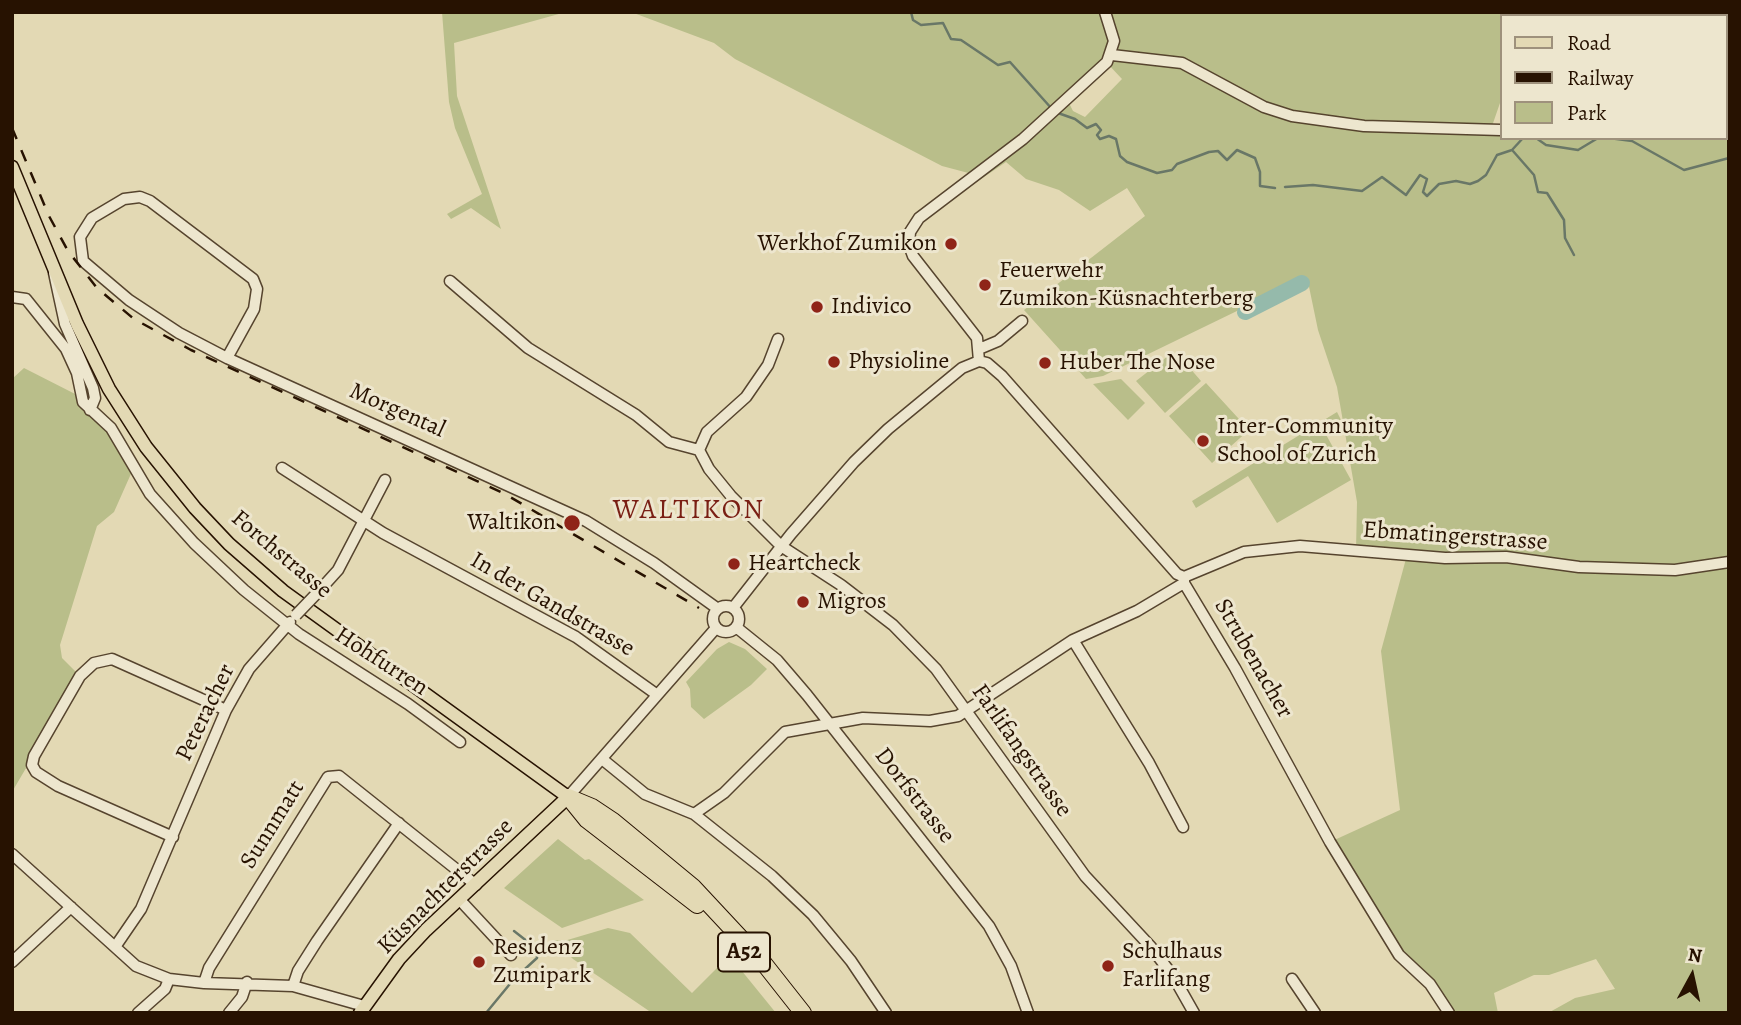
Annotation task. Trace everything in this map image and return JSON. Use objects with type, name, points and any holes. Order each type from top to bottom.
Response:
[{"type":"highway","name":"Forchstrasse","points":[[568,797],[587,820],[704,911],[761,971],[795,1013]]},
{"type":"highway","name":"Forchstrasse","points":[[568,797],[592,807],[613,821],[693,887],[762,961],[803,1013]]},
{"type":"main road","name":"Forchstrasse","points":[[12,167],[90,352],[132,427],[170,479],[212,527],[283,591],[568,797]]},
{"type":"main road","name":"Küsnachterstrasse","points":[[362,1009],[399,959],[568,797]]},
{"type":"street","points":[[716,628],[713,616],[718,609],[733,608],[837,479],[888,429],[962,368],[979,361],[975,335],[913,256],[909,245],[911,232],[919,218],[1054,111],[1112,55],[1114,41],[1105,12]]},
{"type":"street","points":[[1112,55],[1182,63],[1264,107],[1292,116],[1364,125],[1500,130]]},
{"type":"street","name":"Morgental","points":[[227,358],[257,299],[253,279],[140,197],[124,199],[103,209],[92,218],[80,237],[83,261],[97,275],[179,333],[227,358],[586,521],[654,563],[718,609]]},
{"type":"street","name":"Forchstrasse","points":[[53,267],[65,324],[93,388],[95,398],[90,410]]},
{"type":"street","points":[[450,281],[528,348],[636,415],[669,442],[699,450],[707,432],[746,397],[762,375],[778,339]]},
{"type":"street","points":[[12,298],[19,296],[26,299],[66,349],[77,373],[82,397],[90,410]]},
{"type":"street","points":[[979,349],[998,341],[1022,321]]},
{"type":"street","name":"Strubenacher","points":[[979,361],[987,363],[1002,376],[1184,580],[1235,667],[1330,842],[1399,955],[1430,984],[1450,1013]]},
{"type":"street","name":"Hohfurren","points":[[90,410],[111,428],[150,494],[194,543],[287,624],[460,743]]},
{"type":"street","name":"Farlifangstrasse","points":[[699,450],[709,469],[731,496],[781,546],[841,585],[893,625],[936,669],[1085,876],[1152,947],[1180,986],[1194,1013]]},
{"type":"street","name":"In der Gandstrasse","points":[[282,468],[365,523],[576,637],[656,694]]},
{"type":"street","name":"Peteracher","points":[[116,947],[141,909],[226,710],[249,669],[338,570],[365,523],[384,480]]},
{"type":"street","name":"Ebmatingerstrasse","points":[[831,724],[863,719],[937,720],[968,710],[1073,640],[1137,611],[1184,580],[1244,552],[1300,546],[1445,558],[1506,557],[1592,567],[1675,570],[1729,562]]},
{"type":"street","points":[[716,628],[729,632],[736,627],[738,615],[733,608]]},
{"type":"street","name":"Dorfstrasse","points":[[736,627],[777,660],[831,724],[989,926],[1011,966],[1028,1013]]},
{"type":"street","points":[[568,797],[716,628]]},
{"type":"street","points":[[1073,640],[1149,763],[1183,827]]},
{"type":"street","points":[[173,837],[58,786],[36,772],[32,765],[34,756],[80,676],[94,663],[112,659],[226,710]]},
{"type":"street","points":[[694,814],[724,793],[785,732],[831,724]]},
{"type":"street","points":[[602,758],[645,794],[694,814],[772,876],[813,915],[851,961],[886,1013]]},
{"type":"street","name":"Sunnmatt","points":[[204,984],[209,968],[328,777],[339,776],[476,885]]},
{"type":"street","points":[[293,986],[298,971],[317,941],[399,823]]},
{"type":"street","points":[[12,855],[136,966],[169,979],[204,984],[247,982],[293,986],[362,1009]]},
{"type":"street","points":[[459,899],[511,955]]},
{"type":"street","points":[[12,962],[71,907]]},
{"type":"street","points":[[138,1013],[165,989],[169,979]]},
{"type":"street","points":[[1292,979],[1315,1013]]},
{"type":"street","points":[[229,1013],[242,997],[247,982]]},
{"type":"green space","points":[[442,12],[566,12],[454,43],[457,96],[501,229],[471,208],[451,219],[447,214],[482,194],[455,128],[449,102]]},
{"type":"green space","points":[[631,12],[1533,12],[1500,14],[1500,103],[1491,129],[1500,129],[1500,140],[1727,140],[1729,37],[1729,1013],[1548,1013],[1575,998],[1615,989],[1596,959],[1549,975],[1534,975],[1494,993],[1498,1013],[1449,1013],[1399,955],[1330,842],[1400,810],[1381,651],[1407,555],[1356,551],[1357,502],[1337,387],[1318,330],[1307,277],[1103,376],[1086,379],[1024,310],[1145,216],[1127,188],[1090,211],[1059,190],[1026,179],[1006,162],[965,190],[963,187],[976,175],[942,166],[735,59],[714,43]],"holes":[[[1107,63],[1122,79],[1085,117],[1073,111],[1067,99]]]},
{"type":"green space","points":[[1168,356],[1176,365],[1182,359],[1201,381],[1165,413],[1136,381]]},
{"type":"green space","points":[[24,368],[81,397],[102,419],[134,467],[114,512],[97,526],[60,645],[62,658],[80,676],[12,792],[12,379]]},
{"type":"green space","points":[[1121,379],[1145,403],[1128,420],[1093,384]]},
{"type":"green space","points":[[1206,383],[1249,430],[1212,463],[1169,416]]},
{"type":"green space","points":[[1337,412],[1341,420],[1324,431],[1351,480],[1277,523],[1248,476],[1196,508],[1192,501]]},
{"type":"green space","points":[[729,642],[745,649],[767,669],[751,685],[704,719],[691,707],[690,689],[686,682],[717,649]]},
{"type":"green space","points":[[558,839],[644,900],[562,928],[504,888]]},
{"type":"green space","points":[[608,928],[630,933],[692,993],[718,967],[737,965],[776,1013],[652,1013],[573,959],[554,940],[564,941]]},
{"type":"waterway","points":[[911,12],[913,20],[921,25],[943,23],[951,39],[961,40],[998,65],[1010,62],[1052,109]]},
{"type":"waterway","points":[[1058,113],[1075,119],[1087,128],[1096,124],[1101,130],[1097,135],[1100,139],[1109,136],[1116,139],[1120,156],[1127,162],[1157,173],[1172,170],[1177,164],[1209,152],[1218,151],[1227,160],[1237,150],[1255,158],[1260,172],[1260,186],[1275,188]]},
{"type":"waterway","points":[[1285,187],[1313,185],[1362,191],[1382,177],[1406,195],[1420,175],[1427,179],[1423,192],[1427,196],[1439,184],[1456,181],[1470,184],[1478,181],[1486,175],[1497,155],[1512,150],[1521,140]]},
{"type":"waterway","points":[[1539,140],[1546,145],[1578,150],[1595,140]]},
{"type":"waterway","points":[[1624,140],[1632,141],[1684,170],[1729,158]]},
{"type":"waterway","points":[[1513,151],[1534,175],[1538,192],[1547,193],[1564,220],[1565,238],[1574,255]]},
{"type":"waterway","points":[[1245,312],[1302,283]]},
{"type":"waterway","points":[[486,1013],[514,979],[537,958],[537,949],[514,931]]},
{"type":"railway","points":[[12,128],[49,216],[68,251],[97,288],[134,319],[191,350],[505,494],[699,608]]},
{"type":"place","name":"Werkhof Zumikon","points":[[951,244]]},
{"type":"place","name":"Feuerwehr Zumikon-Küsnachterberg","points":[[985,285]]},
{"type":"place","name":"Indivico","points":[[817,307]]},
{"type":"place","name":"Physioline","points":[[834,362]]},
{"type":"place","name":"Huber The Nose","points":[[1045,363]]},
{"type":"place","name":"Inter-Community School of Zurich","points":[[1203,441]]},
{"type":"place","name":"Waltikon","points":[[572,523]]},
{"type":"place","name":"Heartcheck","points":[[734,564]]},
{"type":"place","name":"Migros","points":[[803,602]]},
{"type":"place","name":"Residenz Zumipark","points":[[479,962]]},
{"type":"place","name":"Schulhaus Farlifang","points":[[1108,966]]},
{"type":"district","name":"WALTIKON","points":[[689,511]]}]
